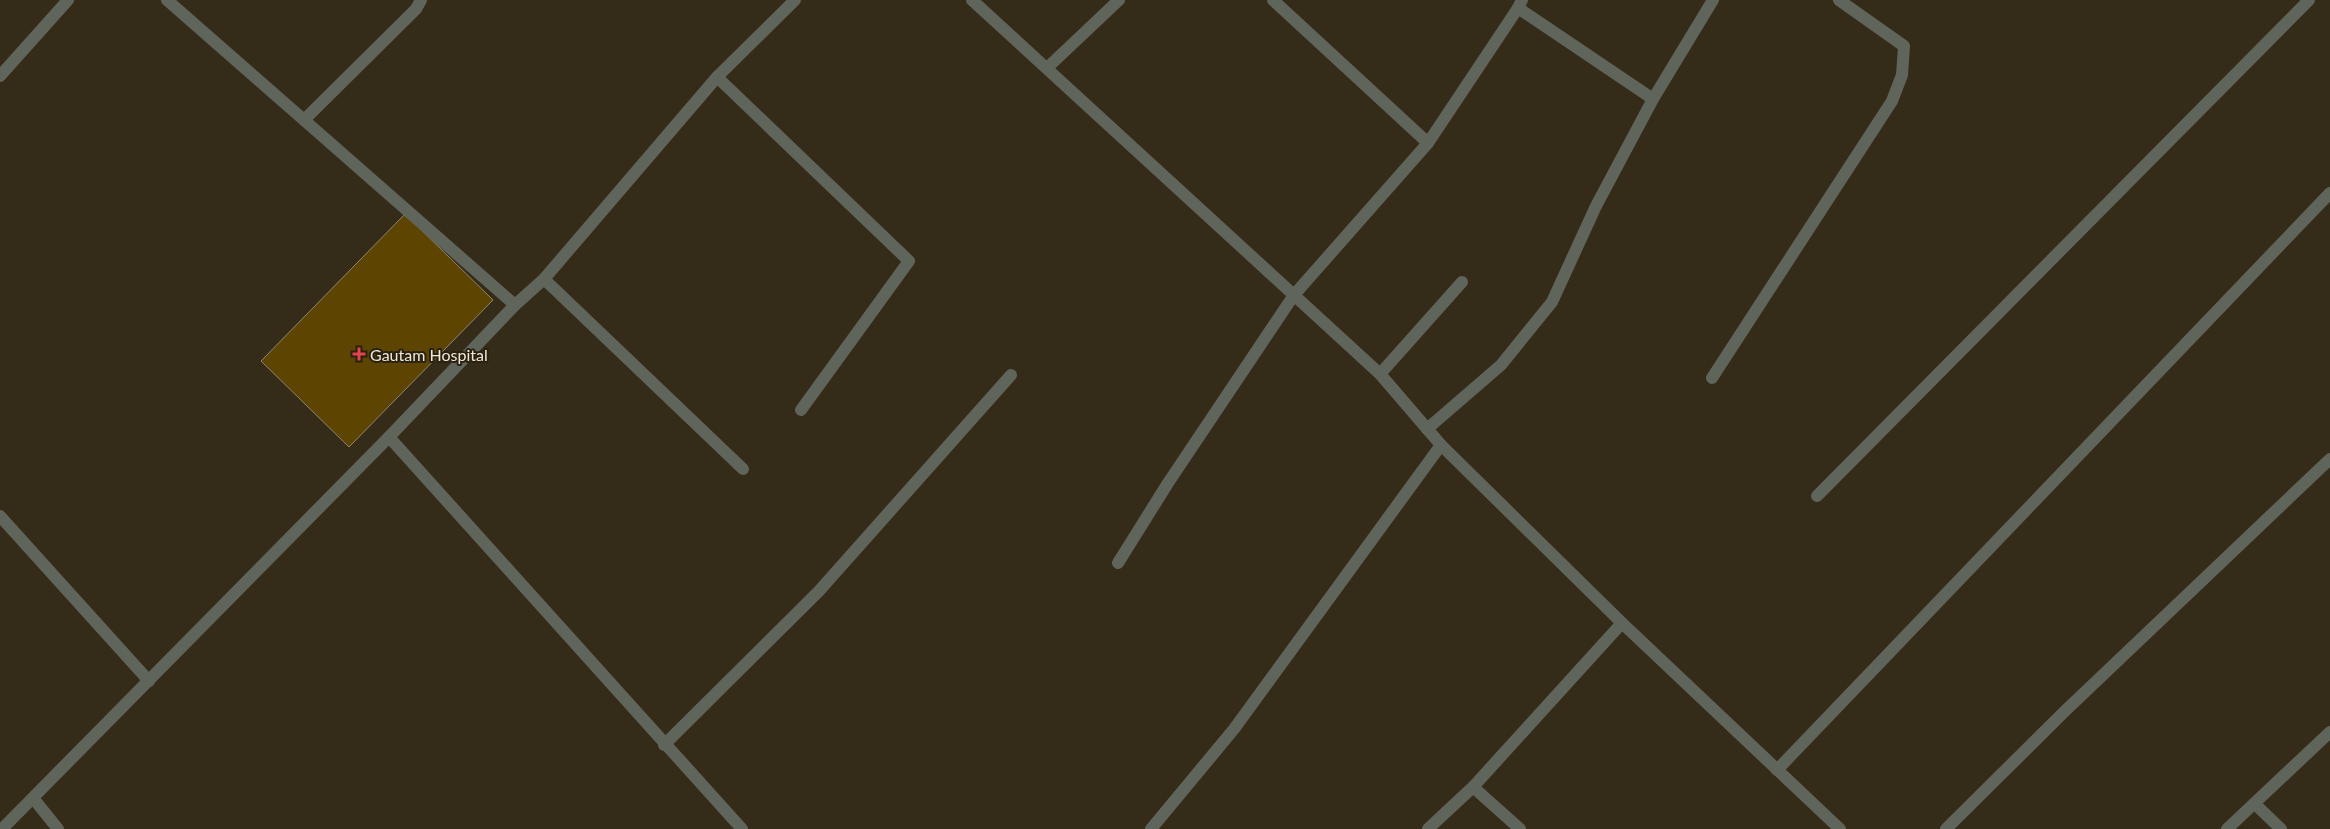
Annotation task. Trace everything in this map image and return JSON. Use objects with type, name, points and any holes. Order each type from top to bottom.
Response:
[{"type":"street","points":[[0,76],[68,0]]},
{"type":"street","points":[[167,0],[515,305]]},
{"type":"street","points":[[304,120],[416,9],[421,0]]},
{"type":"street","points":[[2,829],[389,437],[515,305],[544,279],[717,77],[795,0]]},
{"type":"street","points":[[972,0],[1380,374],[1441,445],[1622,623],[1840,829]]},
{"type":"street","points":[[1047,68],[1119,0]]},
{"type":"street","points":[[1273,0],[1428,143]]},
{"type":"street","points":[[1428,429],[1501,365],[1552,302],[1596,206],[1653,99],[1713,0]]},
{"type":"street","points":[[1712,378],[1892,101],[1902,75],[1904,46],[1840,0]]},
{"type":"street","points":[[1817,496],[2309,0]]},
{"type":"street","points":[[1118,563],[1174,474],[1294,295],[1428,143],[1520,4],[1653,99]]},
{"type":"street","points":[[717,77],[909,260],[801,410]]},
{"type":"street","points":[[1777,770],[2330,194]]},
{"type":"street","points":[[544,279],[743,469]]},
{"type":"street","points":[[1380,374],[1462,282]]},
{"type":"street","points":[[664,745],[819,591],[1011,375]]},
{"type":"street","points":[[389,437],[664,745],[742,829]]},
{"type":"street","points":[[1151,829],[1234,729],[1441,445]]},
{"type":"street","points":[[1946,829],[2072,705],[2330,460]]},
{"type":"street","points":[[0,516],[149,681]]},
{"type":"street","points":[[1428,829],[1473,787],[1622,623]]},
{"type":"street","points":[[2227,829],[2330,732]]},
{"type":"street","points":[[1473,787],[1520,829]]},
{"type":"street","points":[[33,798],[58,829]]},
{"type":"street","points":[[2255,804],[2281,829]]},
{"type":"building","points":[[405,214],[493,300],[349,447],[261,361]]},
{"type":"place","name":"Gautam Hospital","points":[[359,354]]}]
